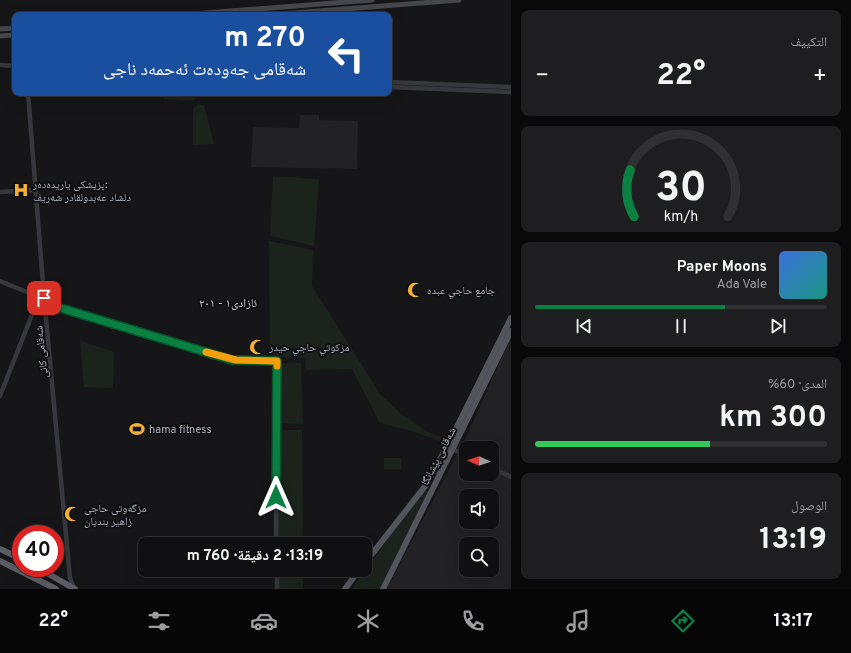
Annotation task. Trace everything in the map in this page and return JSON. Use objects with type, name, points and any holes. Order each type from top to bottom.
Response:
[{"type":"highway","points":[[0,549],[12,555]]},
{"type":"highway","points":[[1,561],[9,560],[10,556],[8,553]]},
{"type":"highway","points":[[1,561],[12,566]]},
{"type":"highway","points":[[33,577],[56,589]]},
{"type":"highway","points":[[56,577],[75,589]]},
{"type":"main road","points":[[214,12],[335,1],[372,0]]},
{"type":"main road","points":[[328,12],[459,0]]},
{"type":"main road","points":[[0,29],[12,28]]},
{"type":"main road","points":[[0,36],[12,35]]},
{"type":"main road","name":"شەقامی پێشانگا","points":[[383,589],[453,449],[498,351],[511,318]]},
{"type":"main road","name":"شەقامی پێشانگا","points":[[372,554],[426,485],[498,351],[511,331]]},
{"type":"main road","points":[[426,485],[432,490]]},
{"type":"main road","points":[[345,589],[354,577]]},
{"type":"street","points":[[0,65],[12,66]]},
{"type":"street","points":[[392,82],[511,87]]},
{"type":"street","points":[[392,87],[511,92]]},
{"type":"street","name":"شەقامی کانی","points":[[28,96],[44,298],[70,573],[71,582],[75,589]]},
{"type":"street","points":[[0,192],[36,190]]},
{"type":"street","points":[[0,281],[38,297],[44,298],[49,304],[54,306],[229,359],[277,361],[276,537]]},
{"type":"street","points":[[0,396],[38,297]]},
{"type":"street","points":[[453,449],[459,452]]},
{"type":"street","points":[[499,471],[511,477]]},
{"type":"street","points":[[60,579],[67,577],[70,573]]},
{"type":"street","points":[[276,577],[277,589]]},
{"type":"shaded area","points":[[164,96],[197,96],[196,99],[192,101],[164,99]]},
{"type":"shaded area","points":[[198,104],[204,106],[214,144],[193,145],[193,109]]},
{"type":"shaded area","points":[[300,115],[319,115],[319,120],[358,121],[357,169],[251,167],[253,127],[299,128]]},
{"type":"shaded area","points":[[273,176],[319,179],[314,246],[270,236]]},
{"type":"shaded area","points":[[269,241],[313,250],[312,286],[380,394],[401,414],[428,432],[441,437],[440,441],[415,432],[380,423],[352,369],[306,370],[305,358],[270,357]]},
{"type":"shaded area","points":[[511,337],[511,589],[387,589],[459,450],[459,481],[499,481],[499,441],[464,441]]},
{"type":"shaded area","points":[[80,341],[114,352],[113,388],[84,387]]},
{"type":"shaded area","points":[[280,363],[301,363],[303,424],[278,423]]},
{"type":"shaded area","points":[[279,430],[302,430],[303,537],[278,537]]},
{"type":"shaded area","points":[[384,458],[401,458],[401,470],[384,469]]},
{"type":"shaded area","points":[[423,489],[428,492],[380,589],[352,589],[361,577],[372,577],[372,561]]},
{"type":"shaded area","points":[[278,577],[303,577],[303,589],[278,589]]},
{"type":"slow traffic","points":[[206,352],[236,360],[277,361],[277,366]]},
{"type":"place","name":"پزیشکی یاریدەدەر: دلشاد عەبدولقادر شەریف","points":[[21,190]]},
{"type":"place","name":"جامع حاجي عبده","points":[[415,290]]},
{"type":"place","name":"مزكوتي حاجي حيدر","points":[[257,347]]},
{"type":"place","name":"hama fitness","points":[[137,429]]},
{"type":"place","name":"مزگەوتی حاجی زاهیر بندیان","points":[[72,514]]},
{"type":"district","name":"ئازادی١ - ٢٠١","points":[[228,303]]},
{"type":"route","points":[[44,298],[49,304],[54,306],[214,355],[241,361],[277,361],[276,497]]}]
